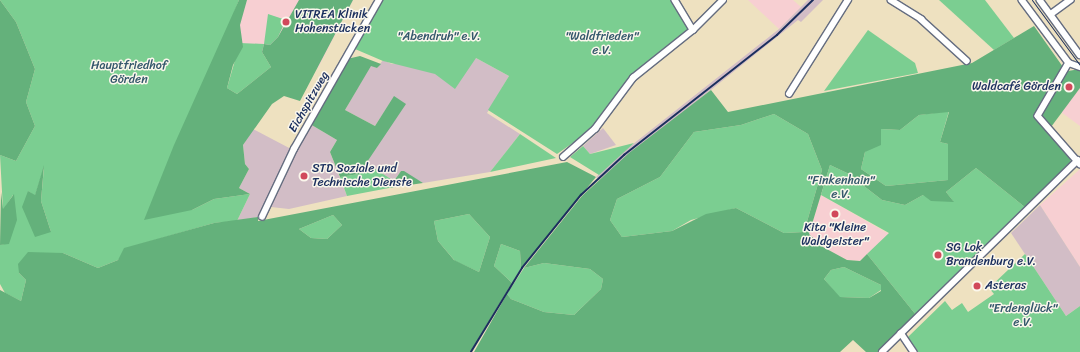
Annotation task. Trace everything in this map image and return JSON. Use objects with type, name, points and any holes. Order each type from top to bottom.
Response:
[{"type":"street","name":"Eichspitzweg","points":[[262,218],[294,150],[379,0]]},
{"type":"street","points":[[675,0],[693,30]]},
{"type":"street","points":[[564,157],[595,129],[633,78],[693,30],[723,0]]},
{"type":"street","points":[[789,94],[848,0]]},
{"type":"street","points":[[891,0],[921,20],[967,61]]},
{"type":"street","points":[[1022,0],[1069,63],[1080,67]]},
{"type":"street","points":[[1040,0],[1080,55]]},
{"type":"street","points":[[1051,14],[1070,0]]},
{"type":"street","points":[[882,352],[1079,162],[1038,116],[1069,63]]},
{"type":"street","points":[[901,333],[914,352]]},
{"type":"shaded area","name":"VITREA Klinik Hohenstücken","points":[[239,0],[353,0],[318,68],[222,43]]},
{"type":"shaded area","points":[[748,0],[793,0],[801,7],[779,29]]},
{"type":"shaded area","points":[[808,0],[823,0],[801,22],[798,20],[599,180],[596,177],[623,152],[779,29]]},
{"type":"shaded area","points":[[476,58],[509,76],[487,113],[520,134],[490,172],[423,183],[401,171],[394,181],[366,163],[405,104],[394,97],[375,126],[345,110],[371,65],[377,68],[383,60],[392,64]]},
{"type":"shaded area","points":[[1080,88],[1080,126],[1061,112]]},
{"type":"shaded area","points":[[310,124],[337,140],[330,152],[347,196],[289,209],[271,207]]},
{"type":"shaded area","points":[[603,128],[616,145],[590,154],[583,146]]},
{"type":"shaded area","points":[[253,129],[293,150],[258,217],[237,221],[250,194],[239,188],[249,169],[245,164],[243,145]]},
{"type":"shaded area","points":[[1080,169],[1080,267],[1040,205]]},
{"type":"shaded area","name":"Kita \"Kleine Waldgeister\"","points":[[821,195],[889,234],[860,261],[847,260],[823,247],[809,234]]},
{"type":"shaded area","points":[[1040,205],[1080,267],[1080,306],[1066,316],[1011,233]]},
{"type":"green space","name":"Hauptfriedhof Görden","points":[[0,0],[239,0],[222,43],[192,210],[214,199],[250,194],[237,221],[214,223],[134,246],[118,260],[98,268],[63,253],[19,273],[26,280],[21,301],[5,293],[0,284],[0,245],[9,243],[13,195],[3,210],[0,155],[16,161],[35,126],[26,102],[35,69],[16,22]],"holes":[[[44,167],[41,201],[51,232],[28,191],[35,196]]]},
{"type":"green space","points":[[0,0],[16,22],[35,69],[26,102],[35,126],[16,161],[0,155]]},
{"type":"green space","points":[[239,0],[247,0],[240,25],[243,47],[233,65],[227,88],[237,94],[271,67],[262,52],[264,44],[270,45],[278,37],[299,0],[353,0],[300,101],[284,96],[272,104],[243,145],[245,164],[249,169],[239,188],[250,194],[214,199],[192,210],[144,220],[174,145]]},
{"type":"green space","points":[[380,0],[673,0],[688,29],[633,75],[594,128],[557,154],[488,110],[509,76],[476,58],[455,89],[435,74],[383,61],[355,49]]},
{"type":"green space","points":[[939,0],[985,0],[1014,38],[994,50]]},
{"type":"green space","points":[[268,14],[286,20],[278,37],[270,45],[264,44]]},
{"type":"green space","points":[[1034,26],[1063,67],[1035,119],[1070,156],[1071,164],[1026,208],[976,168],[946,192],[954,202],[931,201],[923,195],[905,205],[882,200],[847,173],[830,165],[809,234],[823,247],[847,260],[860,261],[867,254],[916,315],[879,352],[866,352],[853,340],[840,352],[474,352],[507,294],[511,299],[544,312],[574,315],[601,289],[603,279],[590,269],[544,263],[524,268],[582,196],[629,153],[711,90],[728,112],[972,63]],"holes":[[[949,112],[940,142],[948,144],[948,180],[886,186],[861,169],[865,152],[881,145],[881,129],[900,130],[919,115]],[[774,114],[808,134],[822,170],[804,232],[784,233],[736,208],[706,214],[672,231],[622,237],[610,220],[617,199],[660,177],[694,132],[741,125]],[[844,267],[881,285],[881,291],[869,298],[840,297],[824,279],[831,270]]]},
{"type":"green space","points":[[868,30],[915,63],[918,73],[824,91]]},
{"type":"green space","points":[[240,43],[264,44],[262,52],[271,67],[237,94],[227,88]]},
{"type":"green space","points":[[360,56],[381,64],[377,68],[371,66],[345,110],[375,126],[394,96],[406,104],[359,174],[340,177],[330,152],[337,140],[310,124],[347,59]]},
{"type":"green space","points":[[1080,69],[1080,88],[1051,127],[1041,115],[1068,71]]},
{"type":"green space","points":[[949,111],[940,142],[948,144],[948,180],[886,186],[861,169],[865,152],[881,129],[900,130],[919,115]]},
{"type":"green space","points":[[774,114],[808,134],[822,170],[804,232],[784,233],[736,208],[691,220],[672,231],[622,237],[610,220],[617,199],[660,177],[694,132],[741,125]]},
{"type":"green space","points":[[520,134],[556,158],[490,172]]},
{"type":"green space","points":[[634,143],[599,175],[570,157],[583,146],[590,154]]},
{"type":"green space","points":[[567,162],[596,177],[521,268],[520,251],[501,244],[494,266],[512,283],[470,352],[0,352],[0,290],[21,301],[26,280],[19,273],[18,264],[28,252],[63,253],[98,268],[118,260],[124,248],[214,223],[258,217],[258,221]],"holes":[[[469,214],[490,237],[479,272],[454,260],[438,241],[434,221]],[[333,215],[342,225],[327,239],[311,238],[299,229]]]},
{"type":"green space","points":[[366,163],[394,181],[389,188],[347,196],[340,177],[359,174]]},
{"type":"green space","points":[[44,165],[41,201],[51,232],[35,237],[22,207],[28,191],[35,195]]},
{"type":"green space","name":"\"Finkenhain\" e.V.","points":[[830,165],[847,173],[882,200],[905,205],[923,195],[953,201],[946,192],[976,168],[1026,208],[916,315],[867,254],[889,233],[821,195]]},
{"type":"green space","points":[[401,171],[404,171],[423,183],[389,188]]},
{"type":"green space","points":[[1,192],[3,209],[14,194],[17,220],[9,244],[0,245]]},
{"type":"green space","points":[[469,214],[490,237],[479,272],[455,261],[438,241],[434,221]]},
{"type":"green space","points":[[333,215],[342,225],[327,239],[311,238],[299,229]]},
{"type":"green space","points":[[501,244],[520,251],[521,268],[512,283],[494,266]]},
{"type":"green space","name":"\"Erdenglück\" e.V.","points":[[1025,254],[1066,316],[1080,306],[1080,352],[918,352],[908,337],[945,301],[952,310],[962,303],[968,312],[994,294],[989,288]]},
{"type":"green space","points":[[544,263],[590,269],[603,279],[601,289],[574,315],[544,312],[511,299],[507,294],[524,268]]},
{"type":"green space","points":[[844,267],[881,285],[881,290],[869,298],[839,297],[824,279],[831,270]]},
{"type":"tram line","points":[[1032,0],[1080,65]]},
{"type":"railway","points":[[471,352],[522,268],[581,195],[624,155],[777,35],[813,0]]},
{"type":"place","name":"VITREA Klinik Hohenstücken","points":[[286,22]]},
{"type":"place","name":"Waldcafé Görden","points":[[1069,87]]},
{"type":"place","name":"STD Soziale und Technische Dienste","points":[[304,176]]},
{"type":"place","name":"Kita \"Kleine Waldgeister\"","points":[[835,214]]},
{"type":"place","name":"SG Lok Brandenburg e.V.","points":[[938,255]]},
{"type":"place","name":"Asteras","points":[[977,286]]},
{"type":"park label","name":"\"Abendruh\" e.V.","points":[[439,37]]},
{"type":"park label","name":"\"Waldfrieden\" e.V.","points":[[602,44]]}]
